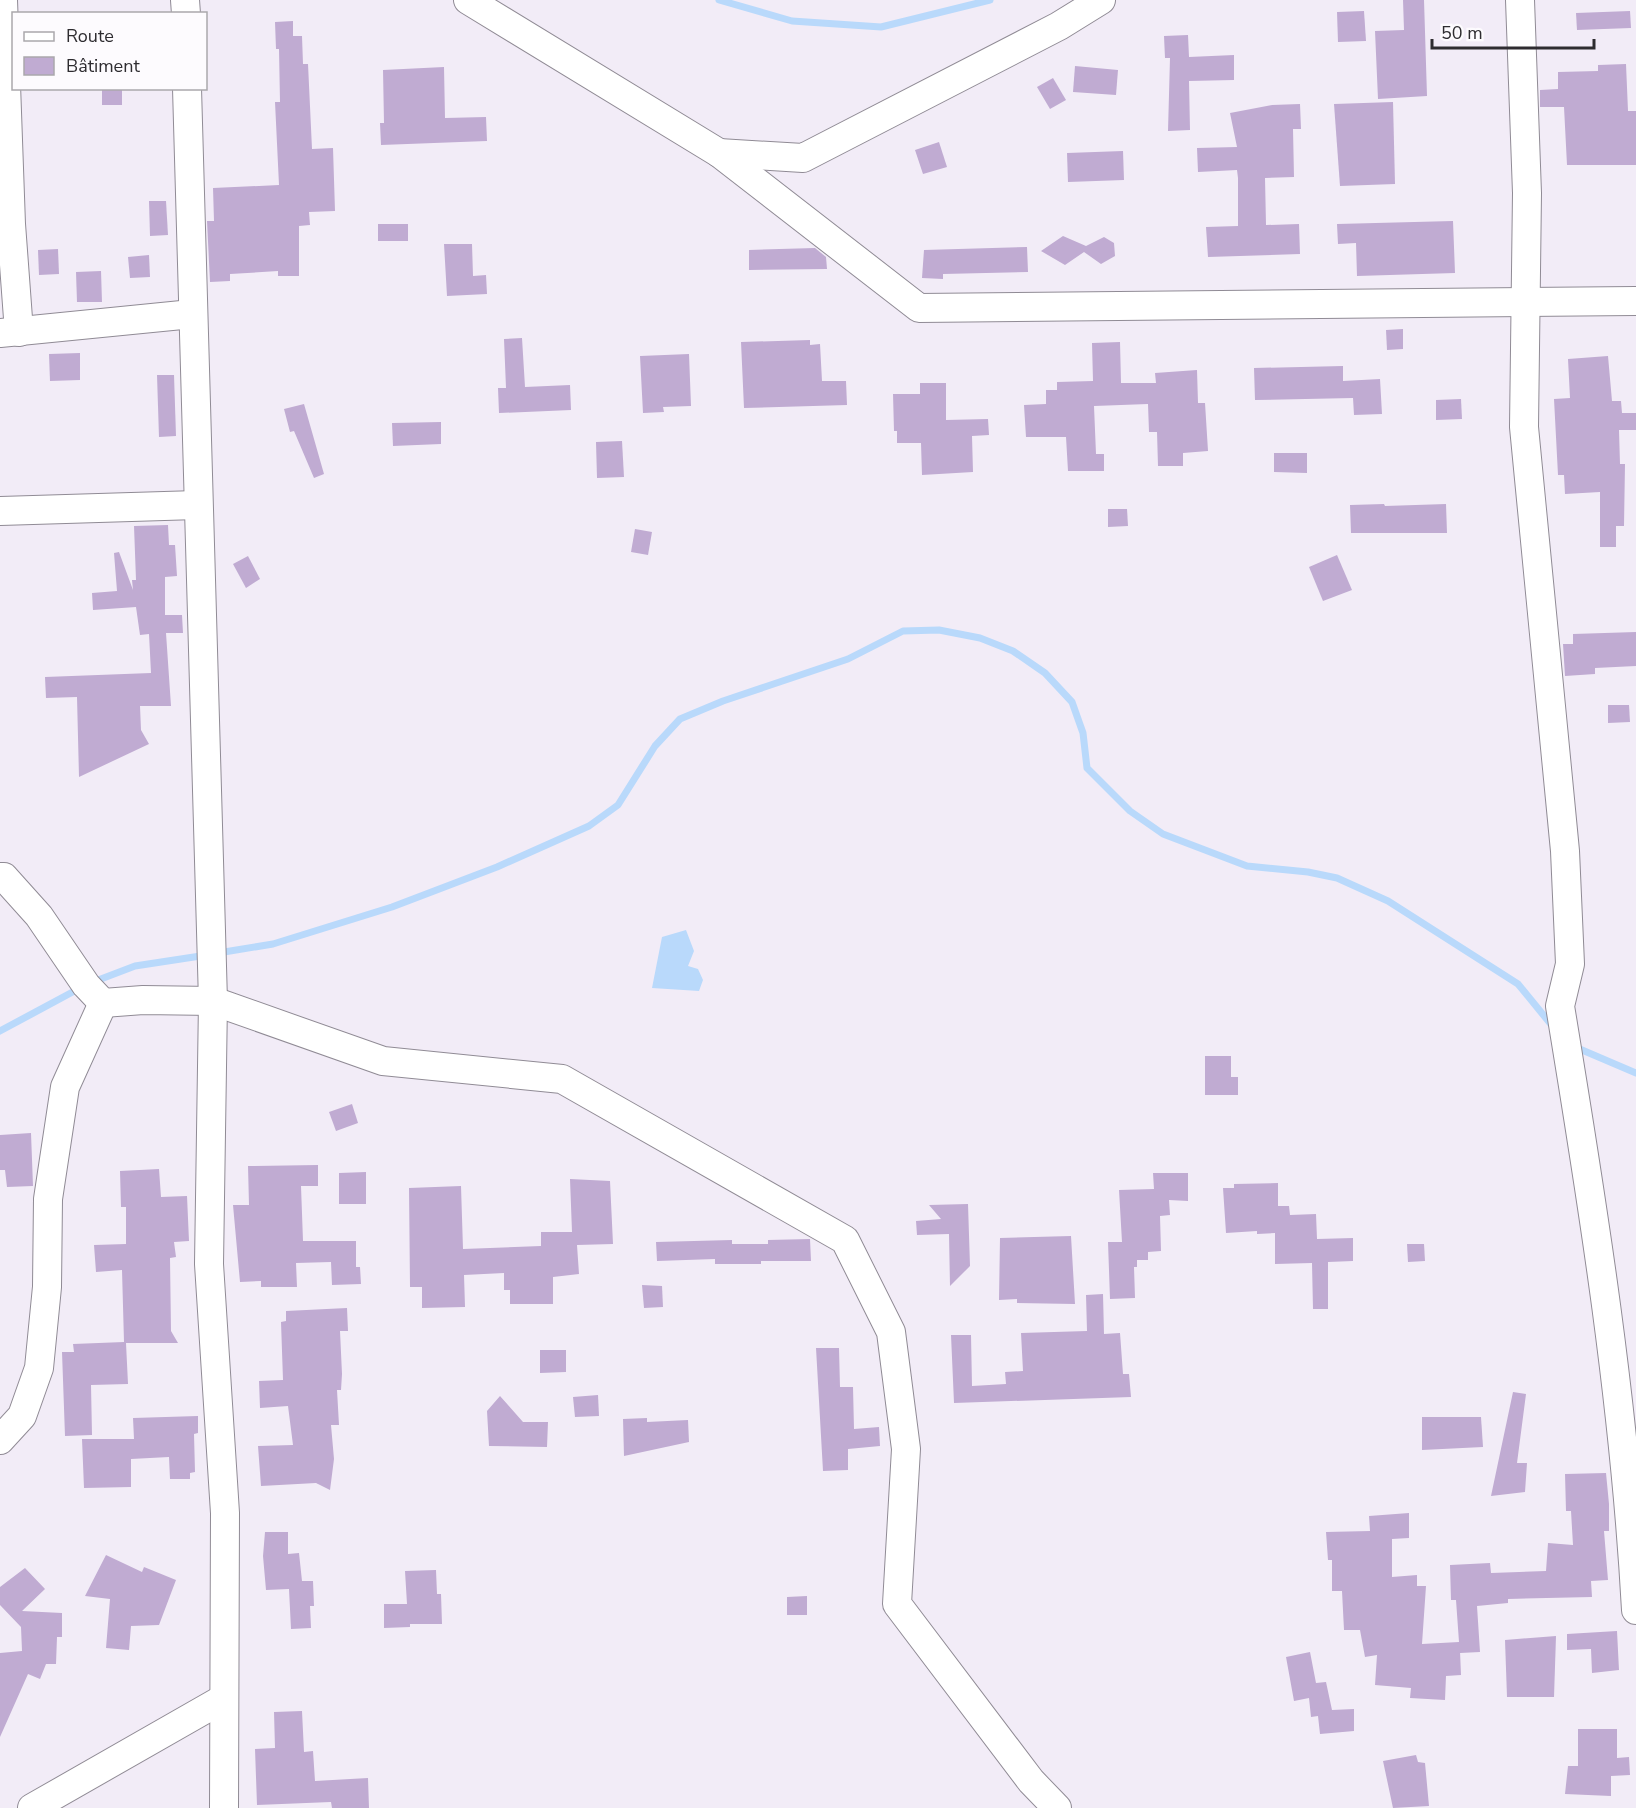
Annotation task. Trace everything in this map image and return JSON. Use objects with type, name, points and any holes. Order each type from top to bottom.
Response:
[{"type":"street","points":[[3,0],[11,224],[9,332],[192,314]]},
{"type":"street","points":[[468,0],[719,153],[919,308],[1636,301]]},
{"type":"street","points":[[719,153],[803,158],[1059,26],[1101,0]]},
{"type":"street","points":[[1520,0],[1527,193],[1524,427],[1565,851],[1570,964],[1560,1006],[1605,1287],[1636,1610]]},
{"type":"street","points":[[187,90],[197,505],[213,1001],[209,1264],[225,1513],[224,1808]]},
{"type":"street","points":[[0,511],[197,505]]},
{"type":"street","points":[[0,877],[4,877],[39,916],[86,984],[103,1002],[213,1001],[383,1060],[562,1079],[845,1240],[891,1332],[906,1449],[897,1604],[1031,1781],[1057,1808]]},
{"type":"street","points":[[0,1440],[22,1416],[39,1368],[47,1287],[48,1199],[65,1087],[103,1002]]},
{"type":"street","points":[[32,1808],[223,1699]]},
{"type":"water","points":[[686,930],[694,951],[688,966],[698,969],[703,980],[699,991],[652,988],[662,937]]},
{"type":"building","points":[[1403,0],[1424,0],[1427,96],[1378,99],[1375,31],[1404,30]]},
{"type":"building","points":[[1364,11],[1366,41],[1338,42],[1337,12]]},
{"type":"building","points":[[1630,11],[1631,28],[1577,30],[1576,13]]},
{"type":"building","points":[[293,21],[293,36],[302,36],[303,64],[308,64],[312,149],[333,148],[335,211],[309,212],[310,225],[299,226],[299,276],[278,276],[278,271],[230,274],[230,281],[210,282],[207,221],[214,221],[213,188],[279,185],[275,102],[280,102],[279,49],[276,49],[275,22]]},
{"type":"building","points":[[1188,35],[1189,57],[1234,55],[1234,80],[1189,81],[1190,130],[1168,131],[1170,58],[1165,58],[1164,36]]},
{"type":"building","points":[[1626,64],[1628,111],[1636,111],[1636,165],[1567,165],[1564,107],[1540,107],[1540,90],[1558,89],[1558,72],[1598,71],[1598,65]]},
{"type":"building","points":[[1075,66],[1118,70],[1116,95],[1073,92]]},
{"type":"building","points":[[444,67],[445,118],[486,117],[487,141],[381,145],[380,123],[384,123],[383,70]]},
{"type":"building","points":[[1053,78],[1066,100],[1050,109],[1037,87]]},
{"type":"building","points":[[102,90],[122,90],[122,105],[102,105]]},
{"type":"building","points":[[1393,102],[1395,184],[1340,186],[1334,104]]},
{"type":"building","points":[[1300,104],[1301,129],[1293,129],[1294,177],[1265,178],[1266,225],[1299,224],[1300,254],[1208,257],[1206,227],[1238,226],[1238,178],[1237,170],[1198,172],[1197,148],[1237,147],[1230,113],[1272,105]]},
{"type":"building","points":[[939,142],[947,167],[923,174],[915,150]]},
{"type":"building","points":[[1123,151],[1124,180],[1068,182],[1067,153]]},
{"type":"building","points":[[149,201],[166,201],[168,235],[150,236]]},
{"type":"building","points":[[1453,221],[1455,273],[1357,276],[1356,243],[1338,244],[1337,224]]},
{"type":"building","points":[[378,224],[408,224],[408,241],[378,241]]},
{"type":"building","points":[[1063,236],[1086,246],[1104,237],[1114,243],[1115,256],[1101,264],[1084,252],[1065,265],[1041,251]]},
{"type":"building","points":[[444,244],[472,244],[473,276],[486,275],[487,294],[447,296]]},
{"type":"building","points":[[1027,247],[1028,272],[943,274],[943,279],[922,278],[924,250]]},
{"type":"building","points":[[815,248],[826,257],[827,269],[749,270],[749,250]]},
{"type":"building","points":[[58,249],[59,274],[39,275],[38,250]]},
{"type":"building","points":[[149,255],[150,277],[130,278],[128,257]]},
{"type":"building","points":[[101,271],[102,302],[77,302],[76,272]]},
{"type":"building","points":[[1403,329],[1403,349],[1387,350],[1386,330]]},
{"type":"building","points":[[522,338],[525,387],[570,385],[571,410],[499,413],[498,388],[506,388],[504,339]]},
{"type":"building","points":[[810,340],[810,345],[820,344],[822,381],[846,381],[847,405],[744,408],[741,342]]},
{"type":"building","points":[[1120,342],[1121,383],[1156,383],[1155,373],[1197,370],[1198,403],[1205,403],[1208,451],[1183,453],[1183,466],[1158,466],[1157,432],[1149,432],[1148,404],[1094,406],[1096,454],[1104,454],[1104,471],[1068,471],[1066,437],[1026,437],[1024,405],[1046,404],[1046,390],[1057,390],[1057,382],[1093,381],[1092,343]]},
{"type":"building","points":[[80,353],[80,380],[50,381],[49,354]]},
{"type":"building","points":[[689,354],[691,406],[663,407],[664,412],[643,413],[640,356]]},
{"type":"building","points":[[1608,356],[1612,401],[1621,401],[1622,413],[1636,413],[1636,430],[1619,430],[1620,464],[1625,464],[1624,526],[1616,526],[1616,547],[1600,547],[1600,492],[1565,494],[1564,475],[1558,475],[1554,399],[1570,398],[1568,359]]},
{"type":"building","points":[[1343,366],[1343,381],[1380,379],[1382,414],[1354,415],[1353,398],[1255,400],[1254,368]]},
{"type":"building","points":[[157,375],[174,375],[176,436],[159,437]]},
{"type":"building","points":[[920,383],[946,383],[946,420],[988,419],[989,435],[972,436],[973,472],[922,475],[921,443],[897,443],[897,431],[894,431],[893,394],[920,394]]},
{"type":"building","points":[[1461,399],[1462,419],[1436,420],[1436,400]]},
{"type":"building","points":[[304,404],[324,474],[314,478],[294,431],[290,432],[284,409]]},
{"type":"building","points":[[441,422],[441,444],[393,446],[392,423]]},
{"type":"building","points":[[622,441],[624,477],[597,478],[596,442]]},
{"type":"building","points":[[1274,453],[1307,453],[1307,473],[1274,472]]},
{"type":"building","points":[[1384,504],[1385,506],[1446,504],[1447,533],[1351,533],[1350,505]]},
{"type":"building","points":[[1108,509],[1127,509],[1128,526],[1108,527]]},
{"type":"building","points":[[168,525],[169,545],[175,545],[177,576],[165,577],[165,615],[182,615],[183,633],[166,633],[171,706],[140,706],[141,730],[149,744],[79,777],[77,697],[46,698],[45,677],[151,673],[149,634],[140,635],[136,607],[93,610],[92,593],[117,591],[114,553],[119,552],[133,590],[132,580],[136,580],[134,526]]},
{"type":"building","points":[[635,529],[652,532],[648,555],[631,552]]},
{"type":"building","points":[[1337,555],[1352,590],[1323,601],[1309,567]]},
{"type":"building","points":[[248,556],[260,579],[246,588],[233,564]]},
{"type":"building","points":[[1636,632],[1636,666],[1595,668],[1595,674],[1565,676],[1563,644],[1573,644],[1573,634]]},
{"type":"building","points":[[1608,705],[1629,705],[1630,722],[1608,723]]},
{"type":"building","points":[[1205,1056],[1231,1056],[1231,1077],[1238,1077],[1238,1095],[1205,1095]]},
{"type":"building","points":[[352,1104],[358,1123],[336,1131],[329,1112]]},
{"type":"building","points":[[31,1133],[33,1186],[7,1187],[5,1170],[0,1170],[0,1135]]},
{"type":"building","points":[[318,1165],[318,1186],[301,1186],[303,1241],[356,1241],[356,1267],[360,1267],[361,1284],[332,1285],[331,1262],[296,1263],[297,1287],[261,1287],[261,1281],[240,1282],[233,1205],[249,1205],[248,1166]]},
{"type":"building","points":[[159,1169],[161,1197],[187,1196],[189,1241],[174,1242],[176,1257],[170,1258],[171,1331],[178,1343],[126,1343],[128,1384],[91,1385],[92,1435],[65,1436],[62,1352],[74,1352],[73,1344],[124,1342],[122,1270],[96,1272],[94,1245],[126,1244],[126,1207],[121,1207],[120,1171]]},
{"type":"building","points":[[366,1172],[366,1204],[339,1204],[339,1173]]},
{"type":"building","points":[[1153,1173],[1188,1173],[1188,1201],[1169,1200],[1170,1215],[1160,1216],[1161,1251],[1148,1252],[1148,1260],[1137,1260],[1137,1267],[1134,1267],[1135,1298],[1110,1299],[1108,1242],[1122,1242],[1119,1190],[1154,1189]]},
{"type":"building","points":[[570,1179],[610,1181],[613,1244],[577,1245],[579,1274],[553,1277],[553,1304],[510,1304],[510,1290],[504,1290],[504,1273],[464,1275],[465,1307],[422,1308],[422,1287],[410,1287],[409,1188],[461,1186],[463,1249],[541,1246],[541,1232],[572,1232]]},
{"type":"building","points":[[1278,1183],[1278,1206],[1289,1206],[1290,1215],[1316,1214],[1317,1239],[1353,1238],[1353,1261],[1328,1262],[1328,1309],[1313,1309],[1312,1263],[1275,1264],[1275,1233],[1257,1234],[1257,1231],[1226,1233],[1223,1188],[1234,1188],[1234,1184]]},
{"type":"building","points":[[968,1204],[970,1266],[950,1286],[949,1234],[917,1235],[916,1221],[941,1219],[929,1205]]},
{"type":"building","points":[[1071,1236],[1075,1304],[1017,1303],[1017,1299],[999,1300],[1000,1238]]},
{"type":"building","points":[[810,1239],[811,1261],[715,1264],[715,1259],[657,1261],[656,1242],[732,1240],[732,1244],[768,1244],[768,1240]]},
{"type":"building","points":[[1407,1244],[1424,1244],[1425,1261],[1408,1262]]},
{"type":"building","points":[[642,1285],[662,1286],[663,1307],[644,1308]]},
{"type":"building","points":[[1103,1294],[1104,1334],[1120,1333],[1123,1374],[1129,1374],[1131,1397],[954,1403],[951,1335],[971,1335],[972,1386],[1006,1384],[1005,1372],[1023,1371],[1021,1333],[1087,1331],[1086,1295]]},
{"type":"building","points":[[347,1308],[348,1331],[340,1331],[342,1374],[341,1390],[337,1390],[339,1425],[331,1425],[334,1459],[330,1490],[316,1483],[261,1486],[258,1446],[293,1445],[288,1406],[260,1408],[259,1381],[283,1380],[281,1322],[286,1321],[286,1311]]},
{"type":"building","points":[[816,1348],[839,1348],[840,1387],[853,1387],[854,1429],[879,1427],[880,1446],[848,1449],[848,1470],[823,1471]]},
{"type":"building","points":[[540,1350],[566,1350],[566,1372],[540,1373]]},
{"type":"building","points":[[1513,1392],[1526,1394],[1517,1463],[1527,1463],[1525,1492],[1491,1496]]},
{"type":"building","points":[[598,1395],[599,1416],[575,1417],[573,1397]]},
{"type":"building","points":[[500,1396],[523,1422],[548,1422],[547,1447],[489,1446],[487,1411]]},
{"type":"building","points":[[198,1416],[198,1433],[194,1434],[195,1472],[190,1473],[190,1479],[170,1479],[169,1457],[131,1459],[131,1487],[84,1488],[82,1439],[134,1439],[133,1418]]},
{"type":"building","points":[[1422,1417],[1481,1417],[1483,1447],[1422,1450]]},
{"type":"building","points":[[647,1418],[647,1422],[688,1420],[689,1442],[624,1456],[623,1419]]},
{"type":"building","points":[[1606,1473],[1609,1531],[1604,1531],[1608,1580],[1591,1581],[1592,1597],[1508,1599],[1508,1603],[1477,1606],[1480,1652],[1460,1653],[1461,1675],[1446,1676],[1445,1700],[1410,1698],[1411,1688],[1375,1685],[1377,1655],[1365,1657],[1360,1630],[1344,1630],[1342,1591],[1332,1591],[1332,1560],[1328,1560],[1326,1532],[1370,1531],[1369,1516],[1409,1513],[1409,1538],[1392,1539],[1392,1577],[1417,1575],[1417,1586],[1426,1586],[1422,1644],[1459,1642],[1456,1600],[1451,1600],[1450,1565],[1490,1563],[1491,1573],[1546,1571],[1548,1543],[1573,1545],[1571,1511],[1566,1511],[1565,1474]]},
{"type":"building","points":[[265,1532],[288,1532],[288,1554],[299,1553],[302,1581],[313,1581],[314,1606],[310,1606],[311,1628],[291,1629],[289,1589],[266,1590],[263,1556]]},
{"type":"building","points":[[106,1555],[142,1572],[144,1567],[176,1580],[159,1625],[131,1626],[129,1650],[106,1648],[110,1599],[85,1596]]},
{"type":"building","points":[[25,1568],[45,1589],[22,1611],[62,1613],[62,1637],[57,1637],[56,1664],[46,1664],[40,1679],[28,1674],[0,1737],[0,1653],[22,1651],[21,1627],[0,1605],[0,1587]]},
{"type":"building","points":[[436,1570],[437,1594],[441,1594],[442,1624],[410,1624],[410,1627],[384,1628],[384,1604],[407,1604],[405,1571]]},
{"type":"building","points":[[807,1596],[807,1615],[787,1615],[787,1597]]},
{"type":"building","points":[[1617,1631],[1619,1670],[1592,1673],[1591,1649],[1567,1650],[1567,1634]]},
{"type":"building","points":[[1556,1636],[1554,1697],[1507,1697],[1505,1640]]},
{"type":"building","points":[[1310,1652],[1316,1683],[1326,1682],[1332,1710],[1354,1709],[1354,1731],[1320,1734],[1318,1716],[1311,1717],[1309,1698],[1294,1701],[1286,1657]]},
{"type":"building","points":[[302,1711],[304,1752],[313,1751],[315,1781],[368,1778],[369,1808],[332,1808],[331,1802],[257,1805],[255,1749],[275,1748],[274,1712]]},
{"type":"building","points":[[1578,1729],[1617,1729],[1617,1758],[1629,1757],[1630,1775],[1611,1776],[1611,1796],[1565,1794],[1568,1766],[1578,1766]]},
{"type":"building","points":[[1416,1755],[1418,1762],[1425,1763],[1429,1806],[1393,1808],[1383,1761]]},
{"type":"waterway","points":[[719,0],[792,21],[881,27],[990,0]]},
{"type":"waterway","points":[[218,953],[273,944],[392,907],[497,867],[589,826],[618,805],[655,746],[680,719],[723,701],[848,659],[903,631],[939,630],[980,638],[1013,651],[1045,673],[1072,702],[1083,733],[1087,768],[1130,811],[1163,834],[1247,866],[1308,872],[1337,878],[1388,901],[1518,984],[1554,1028]]},
{"type":"waterway","points":[[93,982],[135,966],[207,955]]},
{"type":"waterway","points":[[0,1031],[80,988]]},
{"type":"waterway","points":[[1575,1047],[1636,1073]]}]
